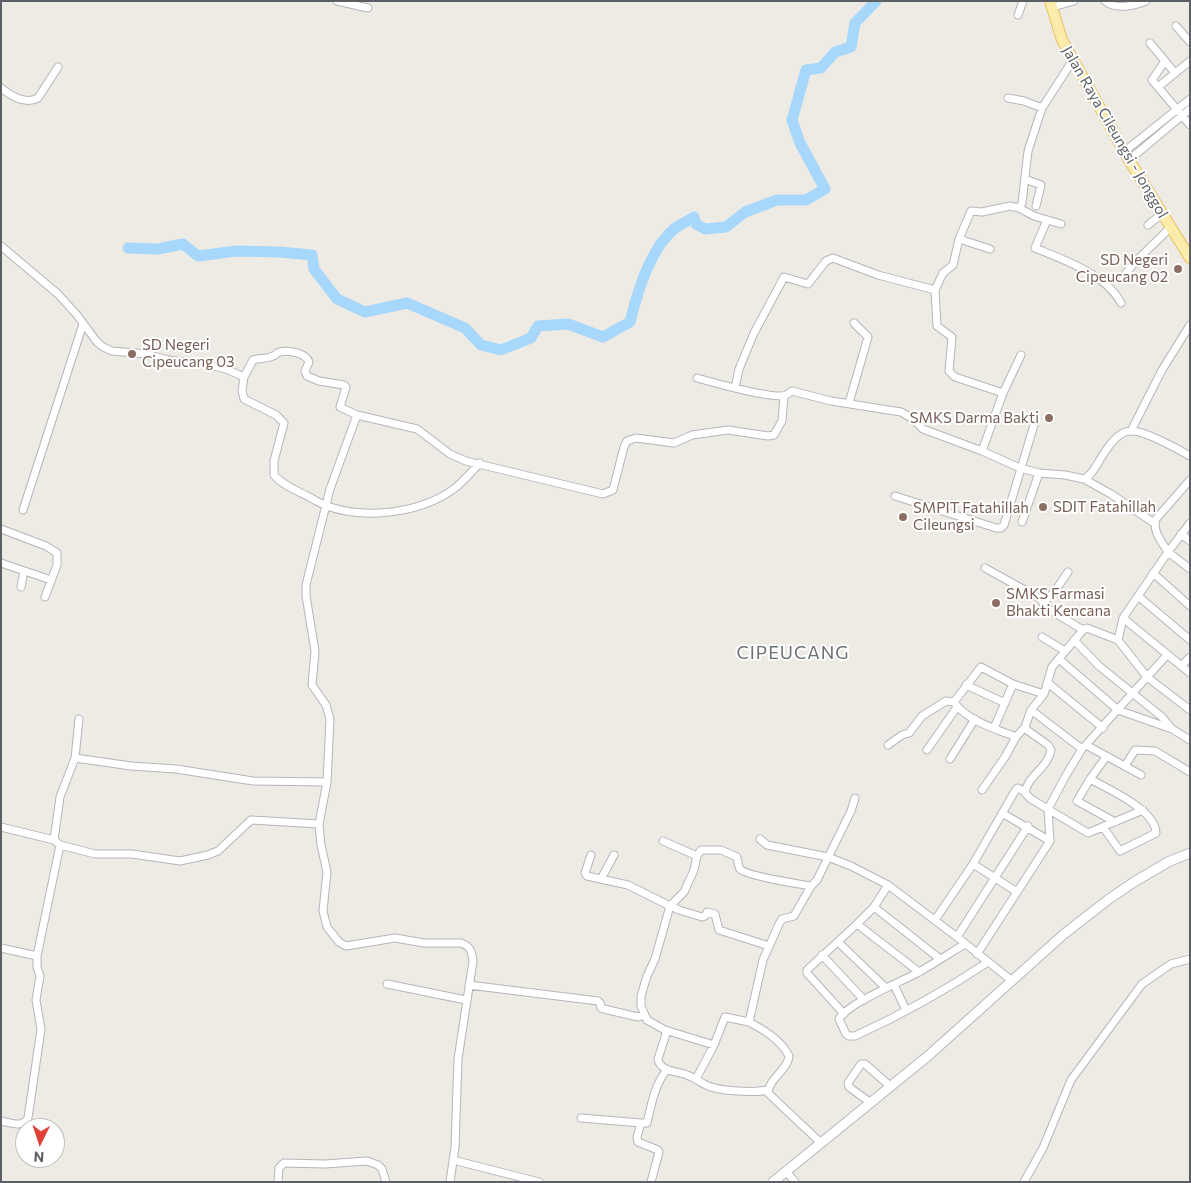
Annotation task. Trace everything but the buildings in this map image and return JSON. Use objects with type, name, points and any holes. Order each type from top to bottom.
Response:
[{"type":"main road","name":"Jalan Raya Cileungsi - Jonggol","points":[[1051,4],[1062,40],[1073,60],[1127,156],[1163,213],[1170,228],[1188,253]]},
{"type":"street","points":[[337,1],[368,8]]},
{"type":"street","points":[[1018,14],[1023,1]]},
{"type":"street","points":[[1051,4],[1074,1]]},
{"type":"street","points":[[1105,1],[1111,6],[1116,6],[1146,1]]},
{"type":"street","points":[[1176,26],[1190,42]]},
{"type":"street","points":[[1150,43],[1175,73]]},
{"type":"street","points":[[1019,208],[1022,203],[1030,141],[1042,108],[1073,60]]},
{"type":"street","points":[[1165,61],[1152,80],[1190,124]]},
{"type":"street","points":[[1158,86],[1190,61]]},
{"type":"street","points":[[1,88],[20,99],[35,100],[58,67]]},
{"type":"street","points":[[1008,98],[1024,101],[1042,108]]},
{"type":"street","points":[[1127,156],[1179,112],[1190,99]]},
{"type":"street","points":[[1179,112],[1190,109]]},
{"type":"street","points":[[1025,179],[1041,185],[1036,206]]},
{"type":"street","points":[[1003,392],[955,377],[949,371],[952,338],[937,326],[935,290],[943,273],[953,265],[960,239],[971,211],[982,212],[1007,206],[1019,208],[1034,216],[1061,224]]},
{"type":"street","points":[[1148,225],[1163,213]]},
{"type":"street","points":[[1047,220],[1035,248],[1067,261],[1110,286],[1121,304]]},
{"type":"street","points":[[1123,277],[1134,262],[1170,228]]},
{"type":"street","points":[[960,239],[990,249]]},
{"type":"street","points":[[1,246],[58,294],[99,345],[107,349],[146,354],[168,360],[210,365],[226,369],[244,377]]},
{"type":"street","points":[[735,388],[739,369],[754,333],[784,277],[808,284],[826,261],[833,258],[878,275],[935,290]]},
{"type":"street","points":[[849,403],[868,337],[854,323]]},
{"type":"street","points":[[23,510],[83,324]]},
{"type":"street","points":[[1131,430],[1162,370],[1190,325]]},
{"type":"street","points":[[480,463],[455,488],[444,495],[401,511],[369,513],[340,510],[325,506],[297,491],[274,475],[274,461],[284,423],[276,415],[244,399],[242,391],[244,377],[253,360],[273,356],[283,351],[303,354],[308,357],[309,362],[305,374],[319,381],[345,386],[340,408],[357,415],[417,429],[450,454],[466,460],[480,463],[594,492],[614,490],[624,447],[631,439],[644,438],[674,444],[692,435],[728,430],[768,436],[774,435],[782,421],[784,396]]},
{"type":"street","points":[[982,451],[1003,392],[1021,355]]},
{"type":"street","points":[[697,378],[735,388],[784,396],[792,391],[831,401],[902,412],[923,429],[982,451],[1020,468],[1039,474],[1065,475],[1084,480],[1111,494],[1154,523],[1156,533],[1168,552],[1190,569]]},
{"type":"street","points":[[357,415],[325,506],[305,591],[315,651],[312,685],[326,705],[330,719],[327,782],[319,824],[327,872],[324,921],[335,938],[343,944],[350,946],[394,938],[424,943],[455,942],[466,944],[471,951],[473,961],[458,1058],[453,1160],[450,1182]]},
{"type":"street","points":[[896,496],[1001,528],[1004,525],[1034,424]]},
{"type":"street","points":[[1084,480],[1093,471],[1112,442],[1123,433],[1131,430],[1190,456]]},
{"type":"street","points":[[1022,522],[1039,474]]},
{"type":"street","points":[[1154,523],[1190,480]]},
{"type":"street","points":[[1118,640],[1123,618],[1190,523]]},
{"type":"street","points":[[1,529],[56,551],[58,559],[45,597]]},
{"type":"street","points":[[1181,534],[1190,541]]},
{"type":"street","points":[[1,563],[51,580]]},
{"type":"street","points":[[985,568],[1032,594],[1050,610],[1083,630]]},
{"type":"street","points":[[21,588],[24,571]]},
{"type":"street","points":[[1043,603],[1055,591],[1068,572]]},
{"type":"street","points":[[1153,574],[1190,606]]},
{"type":"street","points":[[1138,596],[1190,640]]},
{"type":"street","points":[[1123,618],[1190,673]]},
{"type":"street","points":[[982,790],[1016,737],[1025,727],[1031,710],[1044,694],[1052,667],[1074,640],[1087,628],[1118,640],[1147,677],[1190,710]]},
{"type":"street","points":[[1042,637],[1065,651]]},
{"type":"street","points":[[1074,640],[1099,666],[1172,728]]},
{"type":"street","points":[[977,954],[1050,841],[1048,809],[1084,747],[1167,655]]},
{"type":"street","points":[[1180,666],[1190,656]]},
{"type":"street","points":[[1059,658],[1118,710],[1172,728],[1190,740]]},
{"type":"street","points":[[927,750],[966,685],[981,666],[1013,684],[1044,694]]},
{"type":"street","points":[[1048,683],[1103,728]]},
{"type":"street","points":[[994,728],[1013,684]]},
{"type":"street","points":[[966,685],[1005,704]]},
{"type":"street","points":[[888,745],[902,735],[909,733],[919,719],[946,701],[956,704],[974,719],[1016,737]]},
{"type":"street","points":[[1031,710],[1084,747],[1141,775]]},
{"type":"street","points":[[1,1121],[20,1124],[28,1118],[41,1029],[36,1000],[40,976],[37,968],[37,956],[57,843],[60,797],[75,758],[79,719]]},
{"type":"street","points":[[950,759],[974,719]]},
{"type":"street","points":[[1025,727],[1048,745],[1051,750],[1047,762],[1030,781],[1025,792]]},
{"type":"street","points":[[1125,766],[1135,750],[1154,751],[1190,772]]},
{"type":"street","points":[[1106,757],[1077,801],[1114,822]]},
{"type":"street","points":[[75,758],[253,780],[327,782]]},
{"type":"street","points":[[1090,779],[1143,810],[1154,824],[1156,833],[1119,850],[1103,827]]},
{"type":"street","points":[[935,920],[972,864],[1018,788],[1031,799],[1088,833],[1143,810]]},
{"type":"street","points":[[748,1022],[763,960],[769,946],[782,919],[794,916],[811,886],[817,880],[851,811],[855,798]]},
{"type":"street","points":[[1002,813],[1028,826],[1050,841]]},
{"type":"street","points":[[1,827],[95,854],[132,854],[180,861],[218,851],[251,820],[319,824]]},
{"type":"street","points":[[957,936],[1028,826]]},
{"type":"street","points":[[760,839],[767,846],[828,857],[851,866],[888,885],[957,936],[1011,980]]},
{"type":"street","points":[[663,841],[697,856]]},
{"type":"street","points":[[714,1045],[666,1030],[651,1023],[644,1015],[641,1006],[644,986],[655,959],[671,906],[684,892],[694,870],[697,856],[701,850],[721,850],[737,857],[739,867],[746,873],[811,886]]},
{"type":"street","points":[[773,1182],[928,1056],[1064,934],[1109,899],[1168,862],[1190,853]]},
{"type":"street","points":[[592,855],[585,875],[628,885],[671,906],[700,917],[704,917],[707,912],[716,914],[719,930],[769,946]]},
{"type":"street","points":[[601,879],[614,855]]},
{"type":"street","points":[[972,864],[1017,892]]},
{"type":"street","points":[[844,1014],[806,972],[807,969],[874,907],[888,885]]},
{"type":"street","points":[[874,907],[940,958]]},
{"type":"street","points":[[857,924],[919,972]]},
{"type":"street","points":[[838,942],[886,988]]},
{"type":"street","points":[[965,944],[919,972],[864,1000],[844,1014],[839,1018],[846,1034],[851,1037],[906,1010],[957,982],[988,962]]},
{"type":"street","points":[[1,948],[37,956]]},
{"type":"street","points":[[822,955],[864,1000]]},
{"type":"street","points":[[1024,1182],[1043,1148],[1071,1080],[1142,984],[1171,964],[1190,959]]},
{"type":"street","points":[[387,984],[466,1000]]},
{"type":"street","points":[[468,985],[599,1001],[601,1008],[604,1010],[638,1017],[644,1015]]},
{"type":"street","points":[[894,985],[906,1010]]},
{"type":"street","points":[[696,1079],[714,1045],[725,1017],[748,1022],[761,1028],[777,1040],[789,1056],[788,1062],[767,1090]]},
{"type":"street","points":[[666,1030],[658,1059],[660,1066],[696,1079],[710,1087],[745,1091],[767,1090]]},
{"type":"street","points":[[871,1103],[849,1087],[848,1083],[861,1064],[865,1064],[890,1086]]},
{"type":"street","points":[[581,1118],[647,1123],[658,1087],[667,1070]]},
{"type":"street","points":[[767,1090],[769,1095],[821,1143]]},
{"type":"street","points":[[641,1123],[637,1137],[638,1142],[659,1152],[651,1182]]},
{"type":"street","points":[[278,1182],[279,1168],[284,1163],[325,1164],[362,1160],[378,1165],[382,1169],[386,1182]]},
{"type":"street","points":[[453,1160],[539,1182]]},
{"type":"street","points":[[786,1171],[794,1182]]},
{"type":"waterway","points":[[128,248],[158,249],[183,244],[198,256],[236,251],[312,255],[314,269],[337,299],[365,312],[407,303],[465,328],[481,345],[501,350],[531,338],[538,326],[568,324],[603,337],[630,322],[636,298],[651,260],[658,248],[676,227],[694,217],[696,224],[705,229],[726,227],[745,212],[777,200],[806,200],[825,189],[800,143],[792,120],[806,70],[821,68],[835,52],[851,47],[855,23],[876,1]]},
{"type":"place","name":"SD Negeri Cipeucang 02","points":[[1178,269]]},
{"type":"place","name":"SD Negeri Cipeucang 03","points":[[132,354]]},
{"type":"place","name":"SMKS Darma Bakti","points":[[1049,418]]},
{"type":"place","name":"SDIT Fatahillah","points":[[1043,507]]},
{"type":"place","name":"SMPIT Fatahillah Cileungsi","points":[[903,517]]},
{"type":"place","name":"SMKS Farmasi Bhakti Kencana","points":[[996,603]]},
{"type":"district","name":"CIPEUCANG","points":[[793,653]]}]
